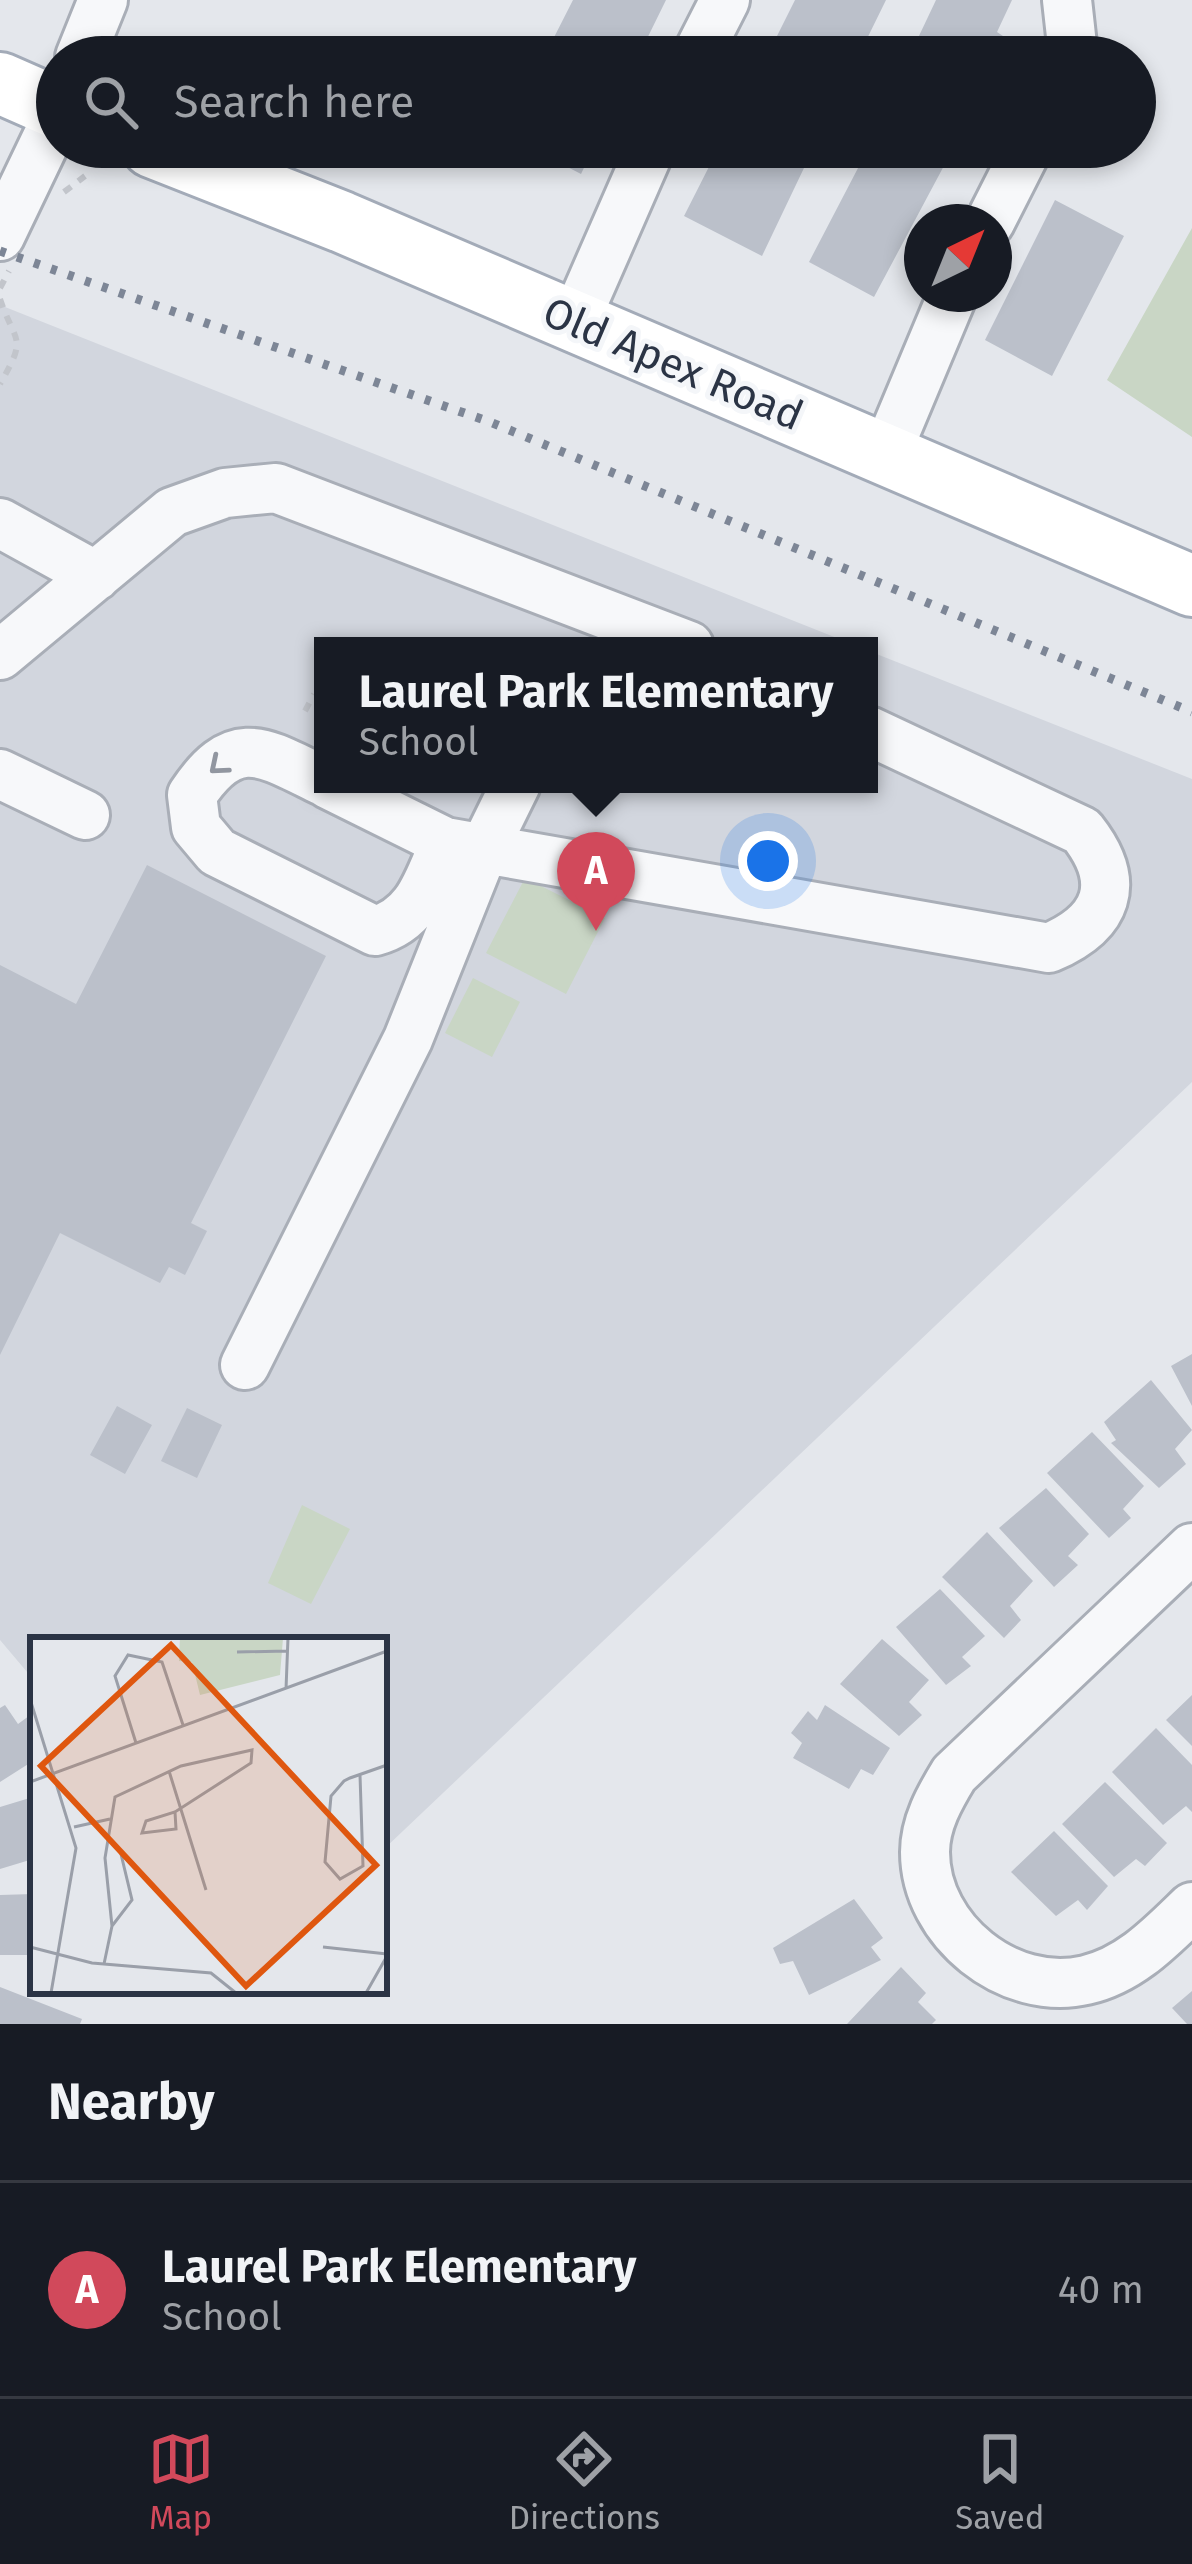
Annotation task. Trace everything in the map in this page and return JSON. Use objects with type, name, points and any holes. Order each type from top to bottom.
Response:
[{"type":"main road","points":[[0,83],[36,99]]},
{"type":"main road","name":"Old Apex Road","points":[[205,168],[342,222],[1192,586]]},
{"type":"street","points":[[88,36],[103,0]]},
{"type":"street","points":[[707,36],[725,0]]},
{"type":"street","points":[[1067,0],[1071,36]]},
{"type":"street","points":[[0,236],[36,161]]},
{"type":"street","points":[[574,323],[642,168]]},
{"type":"street","points":[[999,204],[1017,168]]},
{"type":"street","points":[[886,454],[945,312]]},
{"type":"street","points":[[0,655],[172,512],[225,493],[276,488],[593,629],[638,637]]},
{"type":"street","points":[[0,523],[96,575]]},
{"type":"street","points":[[348,793],[465,846],[1049,948],[1076,937],[1097,916],[1107,887],[1100,853],[1082,830],[878,734]]},
{"type":"street","points":[[314,777],[267,753],[236,752],[210,768],[192,795],[196,827],[217,852],[375,931],[396,926],[418,904],[509,793]]},
{"type":"street","points":[[0,776],[85,815]]},
{"type":"street","points":[[245,1365],[408,1039],[465,846]]},
{"type":"street","points":[[1192,1548],[954,1774],[938,1799],[925,1851],[935,1899],[949,1924],[970,1948],[1034,1981],[1064,1984],[1123,1966],[1192,1907]]},
{"type":"path","points":[[0,299],[19,333],[18,354],[0,385]]},
{"type":"path","points":[[305,711],[314,694]]},
{"type":"shaded area","points":[[0,305],[834,637],[314,637],[314,793],[878,793],[878,655],[1192,779],[1192,1082],[387,1846],[387,1637],[30,1637],[30,1675],[0,1640]]},
{"type":"green space","points":[[1192,228],[1192,437],[1107,380]]},
{"type":"green space","points":[[525,878],[605,918],[566,994],[486,953]]},
{"type":"green space","points":[[473,978],[520,1002],[492,1057],[445,1033]]},
{"type":"green space","points":[[302,1505],[350,1529],[311,1604],[268,1583]]},
{"type":"building","points":[[573,0],[666,0],[648,36],[555,36]]},
{"type":"building","points":[[795,0],[886,0],[868,36],[777,36]]},
{"type":"building","points":[[936,0],[1012,0],[997,32],[1003,36],[919,36]]},
{"type":"building","points":[[708,168],[804,168],[762,256],[684,216]]},
{"type":"building","points":[[858,168],[943,168],[924,204],[904,204],[904,241],[874,297],[809,262]]},
{"type":"building","points":[[1055,200],[1124,236],[1052,376],[985,340],[999,312],[1012,312],[1012,286]]},
{"type":"building","points":[[147,865],[326,956],[191,1223],[207,1231],[185,1275],[169,1267],[160,1283],[60,1233],[0,1355],[0,965],[76,1004]]},
{"type":"building","points":[[1192,1354],[1192,1406],[1171,1366]]},
{"type":"building","points":[[1151,1380],[1192,1430],[1175,1449],[1186,1464],[1159,1488],[1111,1443],[1116,1440],[1104,1422]]},
{"type":"building","points":[[117,1406],[152,1425],[125,1474],[90,1455]]},
{"type":"building","points":[[187,1408],[222,1425],[197,1478],[161,1461]]},
{"type":"building","points":[[1092,1432],[1144,1486],[1123,1509],[1131,1518],[1109,1538],[1047,1473]]},
{"type":"building","points":[[1046,1488],[1089,1534],[1068,1556],[1078,1565],[1054,1587],[999,1528]]},
{"type":"building","points":[[987,1532],[1033,1581],[1010,1606],[1021,1620],[1004,1638],[942,1577]]},
{"type":"building","points":[[940,1589],[985,1636],[962,1657],[971,1666],[946,1685],[896,1627]]},
{"type":"building","points":[[882,1639],[929,1680],[909,1702],[922,1715],[899,1736],[840,1684]]},
{"type":"building","points":[[1192,1695],[1192,1746],[1166,1720]]},
{"type":"building","points":[[5,1705],[18,1724],[30,1715],[30,1763],[0,1782],[0,1708]]},
{"type":"building","points":[[825,1705],[890,1748],[873,1775],[861,1769],[849,1789],[793,1758],[802,1743],[791,1733],[808,1711],[817,1720]]},
{"type":"building","points":[[1156,1728],[1192,1765],[1192,1812],[1186,1806],[1163,1825],[1112,1772]]},
{"type":"building","points":[[1105,1782],[1167,1843],[1145,1866],[1136,1859],[1114,1877],[1062,1824]]},
{"type":"building","points":[[30,1798],[30,1860],[0,1869],[0,1807]]},
{"type":"building","points":[[1054,1831],[1108,1886],[1087,1910],[1078,1900],[1056,1916],[1011,1872]]},
{"type":"building","points":[[30,1894],[30,1955],[0,1955],[0,1895]]},
{"type":"building","points":[[854,1899],[883,1938],[871,1947],[881,1960],[809,1995],[793,1961],[780,1964],[773,1948]]},
{"type":"building","points":[[901,1967],[926,1993],[918,2002],[936,2020],[932,2024],[847,2024]]},
{"type":"building","points":[[0,1987],[82,2019],[80,2024],[0,2024]]},
{"type":"building","points":[[1192,1991],[1192,2024],[1187,2024],[1172,2008]]},
{"type":"railway","points":[[0,251],[490,422],[1192,712]]},
{"type":"place","name":"Laurel Park Elementary","points":[[596,931]]}]
